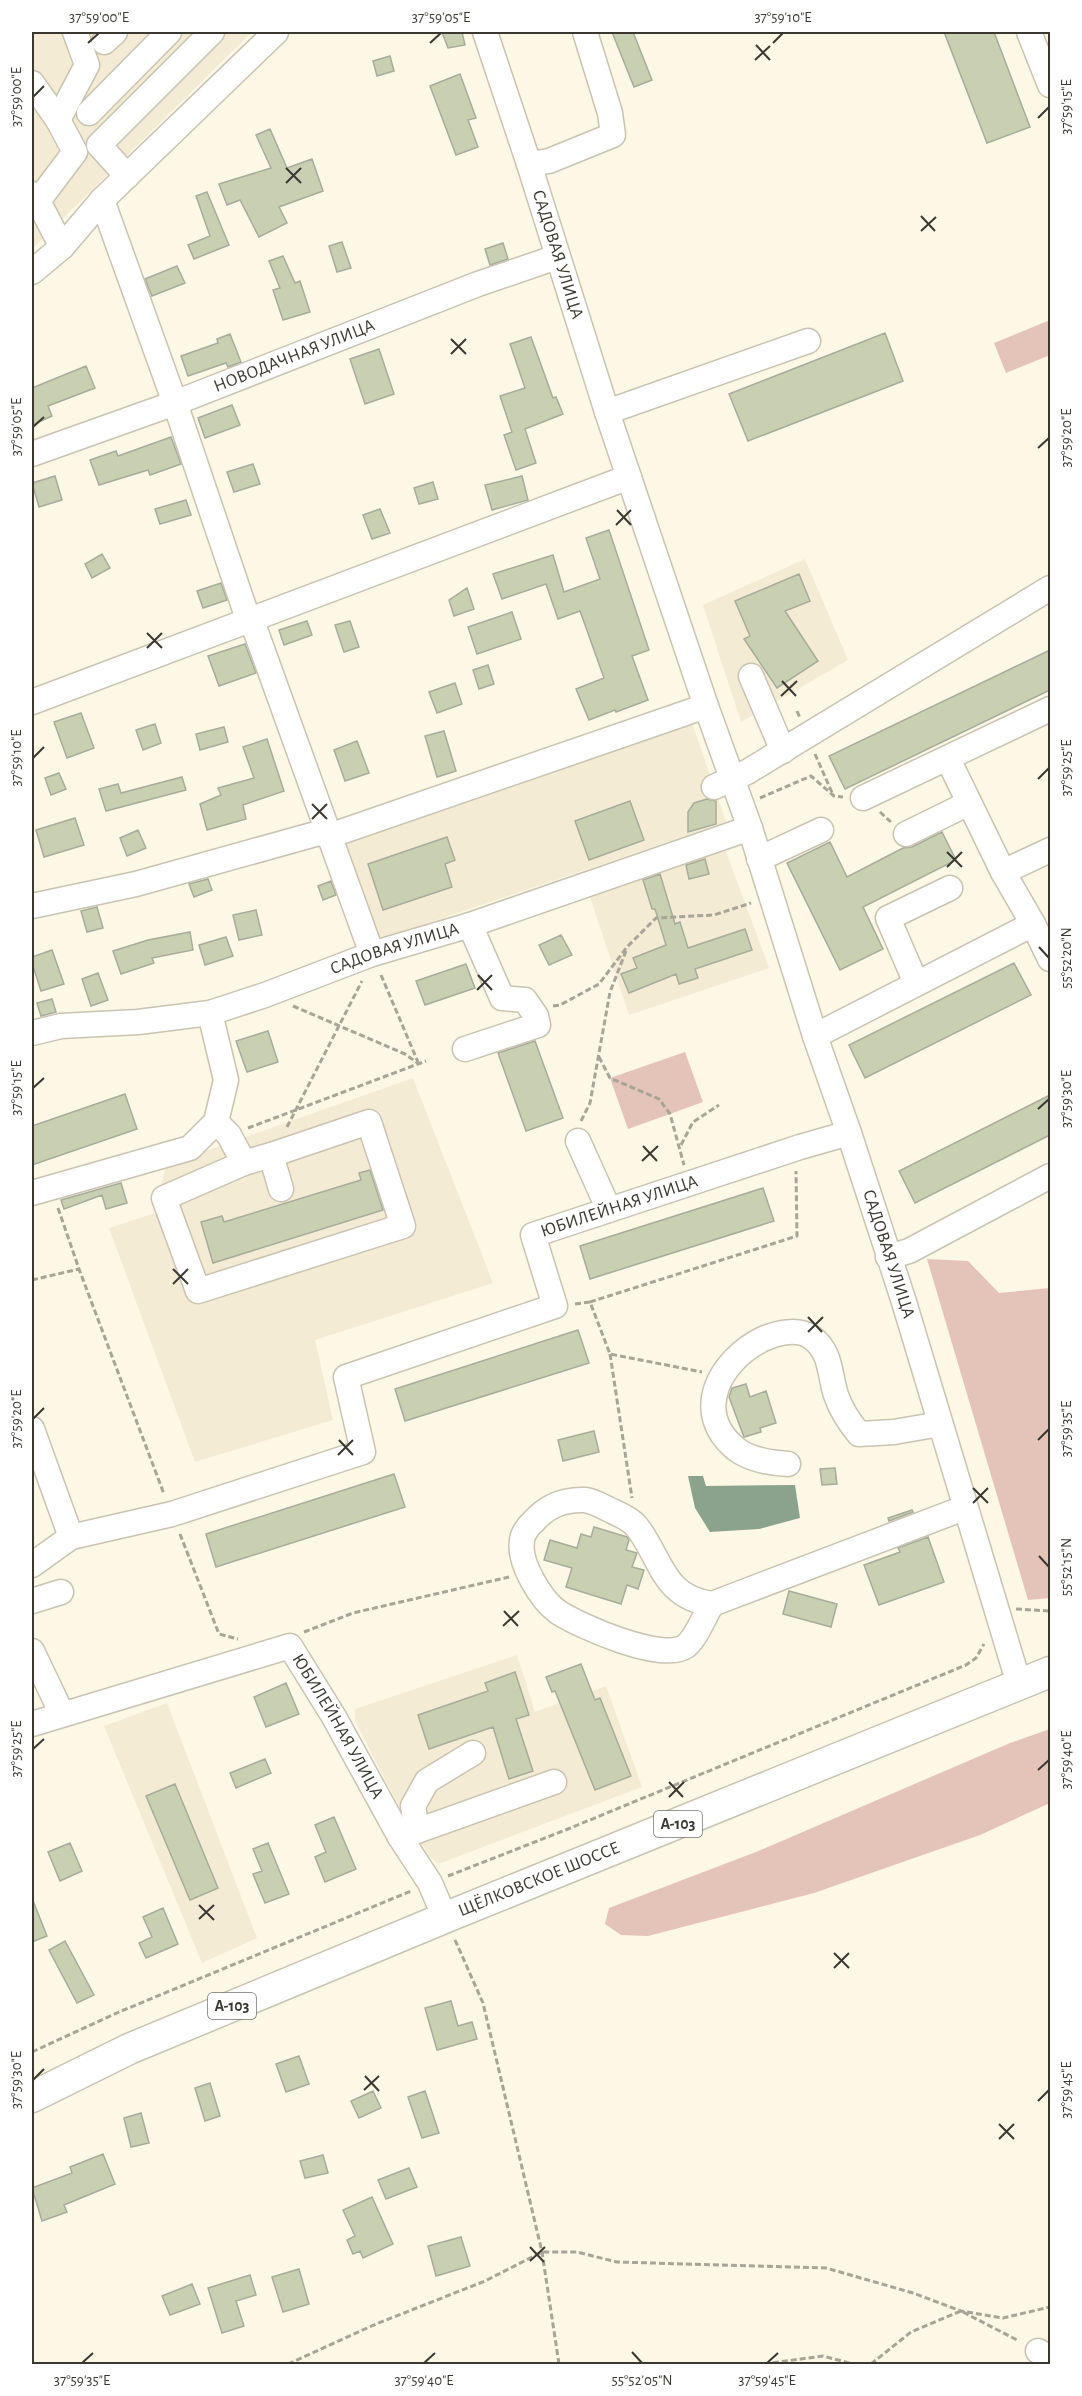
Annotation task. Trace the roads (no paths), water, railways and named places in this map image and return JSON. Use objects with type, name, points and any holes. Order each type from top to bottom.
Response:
[{"type":"main road","name":"ЩЁЛКОВСКОЕ ШОССЕ","points":[[32,2097],[129,2049],[450,1929],[1050,1672]]},
{"type":"street","points":[[58,120],[87,65],[75,32]]},
{"type":"street","points":[[89,112],[169,32]]},
{"type":"street","points":[[127,176],[99,145],[212,32]]},
{"type":"street","points":[[32,272],[62,247],[102,200],[276,32]]},
{"type":"street","name":"САДОВАЯ УЛИЦА","points":[[485,32],[607,412],[706,706],[723,784],[741,806],[750,828],[814,1036],[849,1133],[1019,1684]]},
{"type":"street","points":[[529,164],[549,161],[613,135],[610,113],[585,32]]},
{"type":"street","points":[[1029,32],[1050,85]]},
{"type":"street","points":[[32,83],[58,120],[75,152],[35,197],[62,247]]},
{"type":"street","points":[[102,200],[175,403],[248,619],[256,632],[376,964]]},
{"type":"street","name":"НОВОДАЧНАЯ УЛИЦА","points":[[32,454],[175,403],[478,284],[557,257]]},
{"type":"street","points":[[607,412],[808,341]]},
{"type":"street","points":[[32,702],[629,477]]},
{"type":"street","points":[[723,784],[783,751],[1050,588]]},
{"type":"street","points":[[751,676],[783,751]]},
{"type":"street","points":[[32,906],[136,884],[319,833],[329,836],[706,706]]},
{"type":"street","points":[[863,798],[1050,709]]},
{"type":"street","points":[[948,759],[1003,872],[1050,959]]},
{"type":"street","points":[[906,834],[969,803]]},
{"type":"street","name":"САДОВАЯ УЛИЦА","points":[[32,1033],[61,1026],[138,1022],[210,1013],[264,995],[376,964],[470,925],[750,828]]},
{"type":"street","points":[[759,859],[821,830]]},
{"type":"street","points":[[1003,872],[1050,850]]},
{"type":"street","points":[[916,983],[888,918],[950,888]]},
{"type":"street","points":[[814,1036],[1033,924]]},
{"type":"street","points":[[465,1049],[538,1025],[536,1016],[525,1000],[502,998],[470,925]]},
{"type":"street","points":[[210,1013],[226,1080],[223,1129],[244,1163]]},
{"type":"street","points":[[369,1122],[404,1226],[198,1292],[164,1198],[244,1163],[271,1155],[369,1122]]},
{"type":"street","points":[[41,1190],[190,1148],[223,1129]]},
{"type":"street","name":"ЮБИЛЕЙНАЯ УЛИЦА","points":[[71,1537],[172,1514],[363,1452],[346,1377],[555,1306],[533,1235],[849,1133]]},
{"type":"street","points":[[578,1141],[609,1210]]},
{"type":"street","points":[[271,1155],[281,1189]]},
{"type":"street","points":[[888,1257],[909,1251],[1050,1176]]},
{"type":"street","points":[[788,1464],[768,1462],[736,1450],[718,1426],[714,1414],[716,1385],[732,1360],[749,1346],[776,1333],[795,1332],[812,1338],[828,1357],[840,1407],[859,1434],[894,1432],[940,1424]]},
{"type":"street","points":[[32,1429],[71,1537],[32,1565]]},
{"type":"street","points":[[712,1604],[686,1646],[676,1650],[640,1647],[582,1625],[556,1611],[529,1575],[521,1540],[529,1526],[548,1506],[573,1500],[588,1500],[636,1525],[662,1572],[677,1588],[689,1599],[712,1604],[964,1508]]},
{"type":"street","points":[[32,1601],[61,1592]]},
{"type":"street","name":"ЮБИЛЕЙНАЯ УЛИЦА","points":[[32,1725],[290,1646],[409,1834],[450,1929]]},
{"type":"street","points":[[32,1651],[62,1714]]},
{"type":"street","points":[[473,1753],[427,1781],[413,1806],[409,1834],[554,1782]]}]
